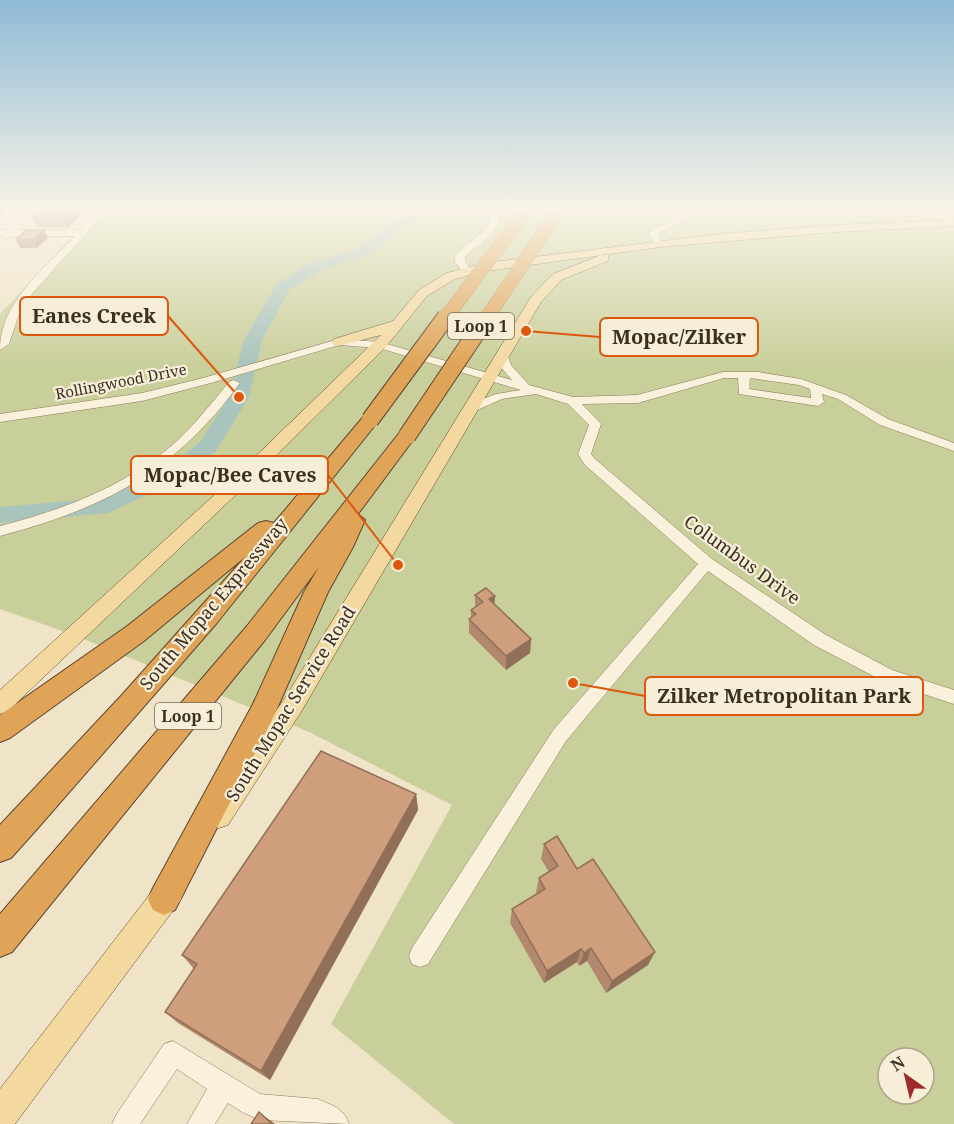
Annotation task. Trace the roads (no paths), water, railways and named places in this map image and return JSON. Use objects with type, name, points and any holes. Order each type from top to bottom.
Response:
[{"type":"highway","name":"South Mopac Expressway","points":[[0,847],[82,759],[209,615],[304,496],[370,420],[489,261]]},
{"type":"highway","name":"Loop 1","points":[[0,940],[256,633],[407,436],[524,261]]},
{"type":"highway","points":[[164,899],[264,710],[316,592],[342,546],[368,487]]},
{"type":"highway","points":[[0,730],[135,634],[304,496]]},
{"type":"main road","points":[[0,704],[239,482],[380,345],[417,299],[431,286],[466,271],[524,261]]},
{"type":"main road","points":[[549,261],[558,269],[557,277]]},
{"type":"main road","points":[[557,277],[593,261]]},
{"type":"main road","name":"South Mopac Service Road","points":[[0,1116],[164,899],[293,705],[489,376],[536,300],[557,277]]},
{"type":"main road","points":[[339,342],[382,330],[398,322]]},
{"type":"street","points":[[0,347],[4,344],[17,304],[55,261]]},
{"type":"street","points":[[460,261],[466,271]]},
{"type":"street","name":"Rollingwood Drive","points":[[0,418],[142,397],[207,381],[339,342],[380,345],[549,392],[572,401]]},
{"type":"street","points":[[503,356],[506,366],[523,385]]},
{"type":"street","points":[[744,375],[743,392],[818,402],[815,386]]},
{"type":"street","points":[[572,401],[638,399],[714,377],[758,375],[815,386],[842,397],[884,422],[954,447]]},
{"type":"street","points":[[0,531],[26,525],[95,498],[134,478],[173,452],[234,383]]},
{"type":"street","points":[[471,408],[500,396],[524,392],[549,392]]},
{"type":"street","name":"Columbus Drive","points":[[572,401],[595,424],[584,454],[590,462],[707,563],[820,640],[887,675],[954,697]]},
{"type":"street","points":[[420,956],[560,735],[707,563]]},
{"type":"street","points":[[125,1124],[173,1053],[260,1107],[308,1108],[330,1118],[336,1124]]},
{"type":"street","points":[[200,1124],[224,1085]]},
{"type":"waterway","points":[[0,515],[108,505],[176,472],[208,446],[239,397],[253,340],[283,286],[318,266],[333,261]]},
{"type":"place","name":"Mopac/Zilker","points":[[526,331]]},
{"type":"place","name":"Eanes Creek","points":[[239,397]]},
{"type":"place","name":"Mopac/Bee Caves","points":[[398,565]]},
{"type":"place","name":"Zilker Metropolitan Park","points":[[573,683]]}]
